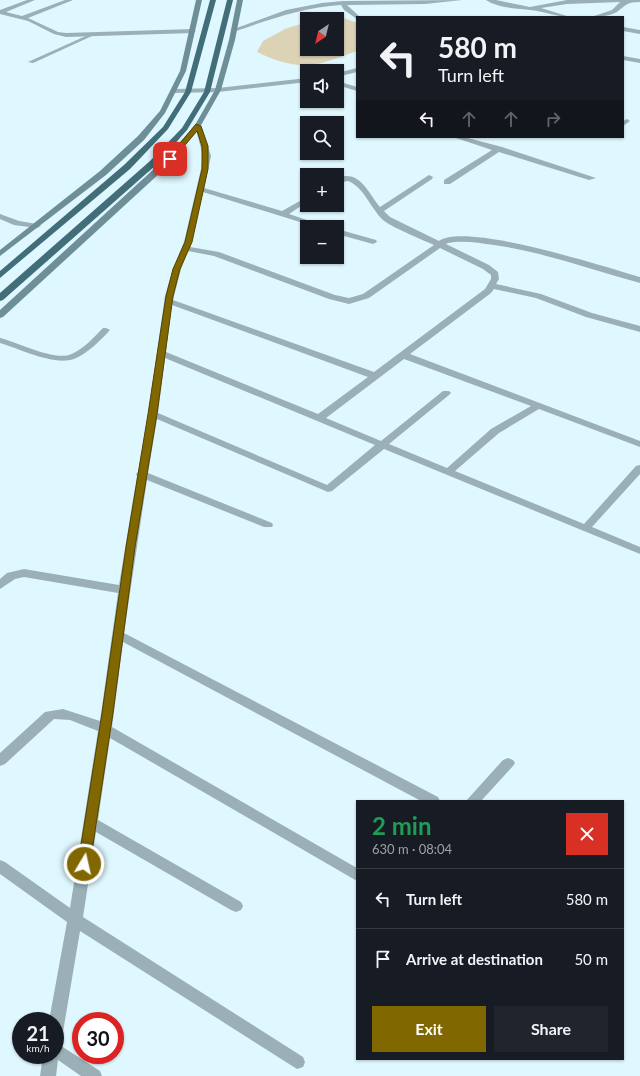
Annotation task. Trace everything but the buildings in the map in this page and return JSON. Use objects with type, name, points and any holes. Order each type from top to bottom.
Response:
[{"type":"highway","points":[[0,275],[127,167],[166,128],[188,92],[213,0]]},
{"type":"highway","points":[[0,298],[153,163],[185,129],[207,92],[230,0]]},
{"type":"main road","points":[[0,254],[102,173],[141,138],[163,112],[184,71],[199,0]]},
{"type":"main road","points":[[0,315],[170,159],[198,126],[218,90],[234,30],[240,0]]},
{"type":"street","points":[[0,12],[32,0]]},
{"type":"street","points":[[22,18],[70,0]]},
{"type":"street","points":[[234,30],[292,11],[321,5],[343,3],[459,0]]},
{"type":"street","points":[[489,0],[563,16]]},
{"type":"street","points":[[528,9],[545,5],[593,1],[640,0]]},
{"type":"street","points":[[597,16],[614,11],[621,4],[630,1]]},
{"type":"street","points":[[343,3],[346,8],[356,16]]},
{"type":"street","points":[[0,12],[22,18],[60,34],[90,36],[193,31]]},
{"type":"street","points":[[624,29],[638,31]]},
{"type":"street","points":[[624,58],[640,62]]},
{"type":"street","points":[[344,73],[356,70]]},
{"type":"street","points":[[174,91],[218,90],[300,81]]},
{"type":"street","points":[[344,85],[356,89]]},
{"type":"street","points":[[59,1012],[75,920],[105,729],[141,474],[152,414],[168,301],[177,269],[185,248],[201,189],[206,156],[205,146],[198,126]]},
{"type":"street","points":[[460,138],[592,178]]},
{"type":"street","points":[[447,182],[498,149]]},
{"type":"street","points":[[379,211],[429,177]]},
{"type":"street","points":[[319,418],[492,286],[495,279],[495,274],[486,267],[387,219],[379,211],[363,187],[356,181],[344,178]]},
{"type":"street","points":[[201,189],[302,220]]},
{"type":"street","points":[[283,214],[300,203]]},
{"type":"street","points":[[0,216],[17,223],[36,226]]},
{"type":"street","points":[[344,233],[373,242]]},
{"type":"street","points":[[185,248],[216,254],[332,297],[349,301],[360,299],[375,291],[445,241],[460,239],[518,245],[640,280]]},
{"type":"street","points":[[492,286],[538,296],[589,315],[640,329]]},
{"type":"street","points":[[168,301],[375,376]]},
{"type":"street","points":[[160,353],[640,551]]},
{"type":"street","points":[[403,355],[640,444]]},
{"type":"street","points":[[152,414],[328,489],[446,393]]},
{"type":"street","points":[[448,472],[495,431],[538,406]]},
{"type":"street","points":[[585,529],[640,468]]},
{"type":"street","points":[[141,474],[268,526]]},
{"type":"street","points":[[0,585],[11,576],[24,573],[124,590]]},
{"type":"street","points":[[119,635],[431,800]]},
{"type":"street","points":[[0,762],[53,714],[61,714],[105,729],[356,874]]},
{"type":"street","points":[[474,800],[508,764]]},
{"type":"street","points":[[90,822],[236,906]]},
{"type":"street","points":[[0,866],[75,920],[296,1062]]},
{"type":"street","points":[[64,1055],[94,1076]]},
{"type":"street","points":[[48,1076],[50,1064]]},
{"type":"lane","points":[[31,62],[90,36]]},
{"type":"lane","points":[[0,340],[57,358],[68,359],[74,356],[106,330]]},
{"type":"shaded area","points":[[344,18],[356,23],[356,51],[344,56]]},
{"type":"shaded area","points":[[300,24],[300,56],[343,56],[318,64],[296,65],[285,63],[257,52],[263,41],[285,29]]},
{"type":"route","points":[[84,864],[119,635],[130,547],[152,414],[169,296],[177,269],[188,242],[205,169],[205,146],[198,126],[170,159]]}]
